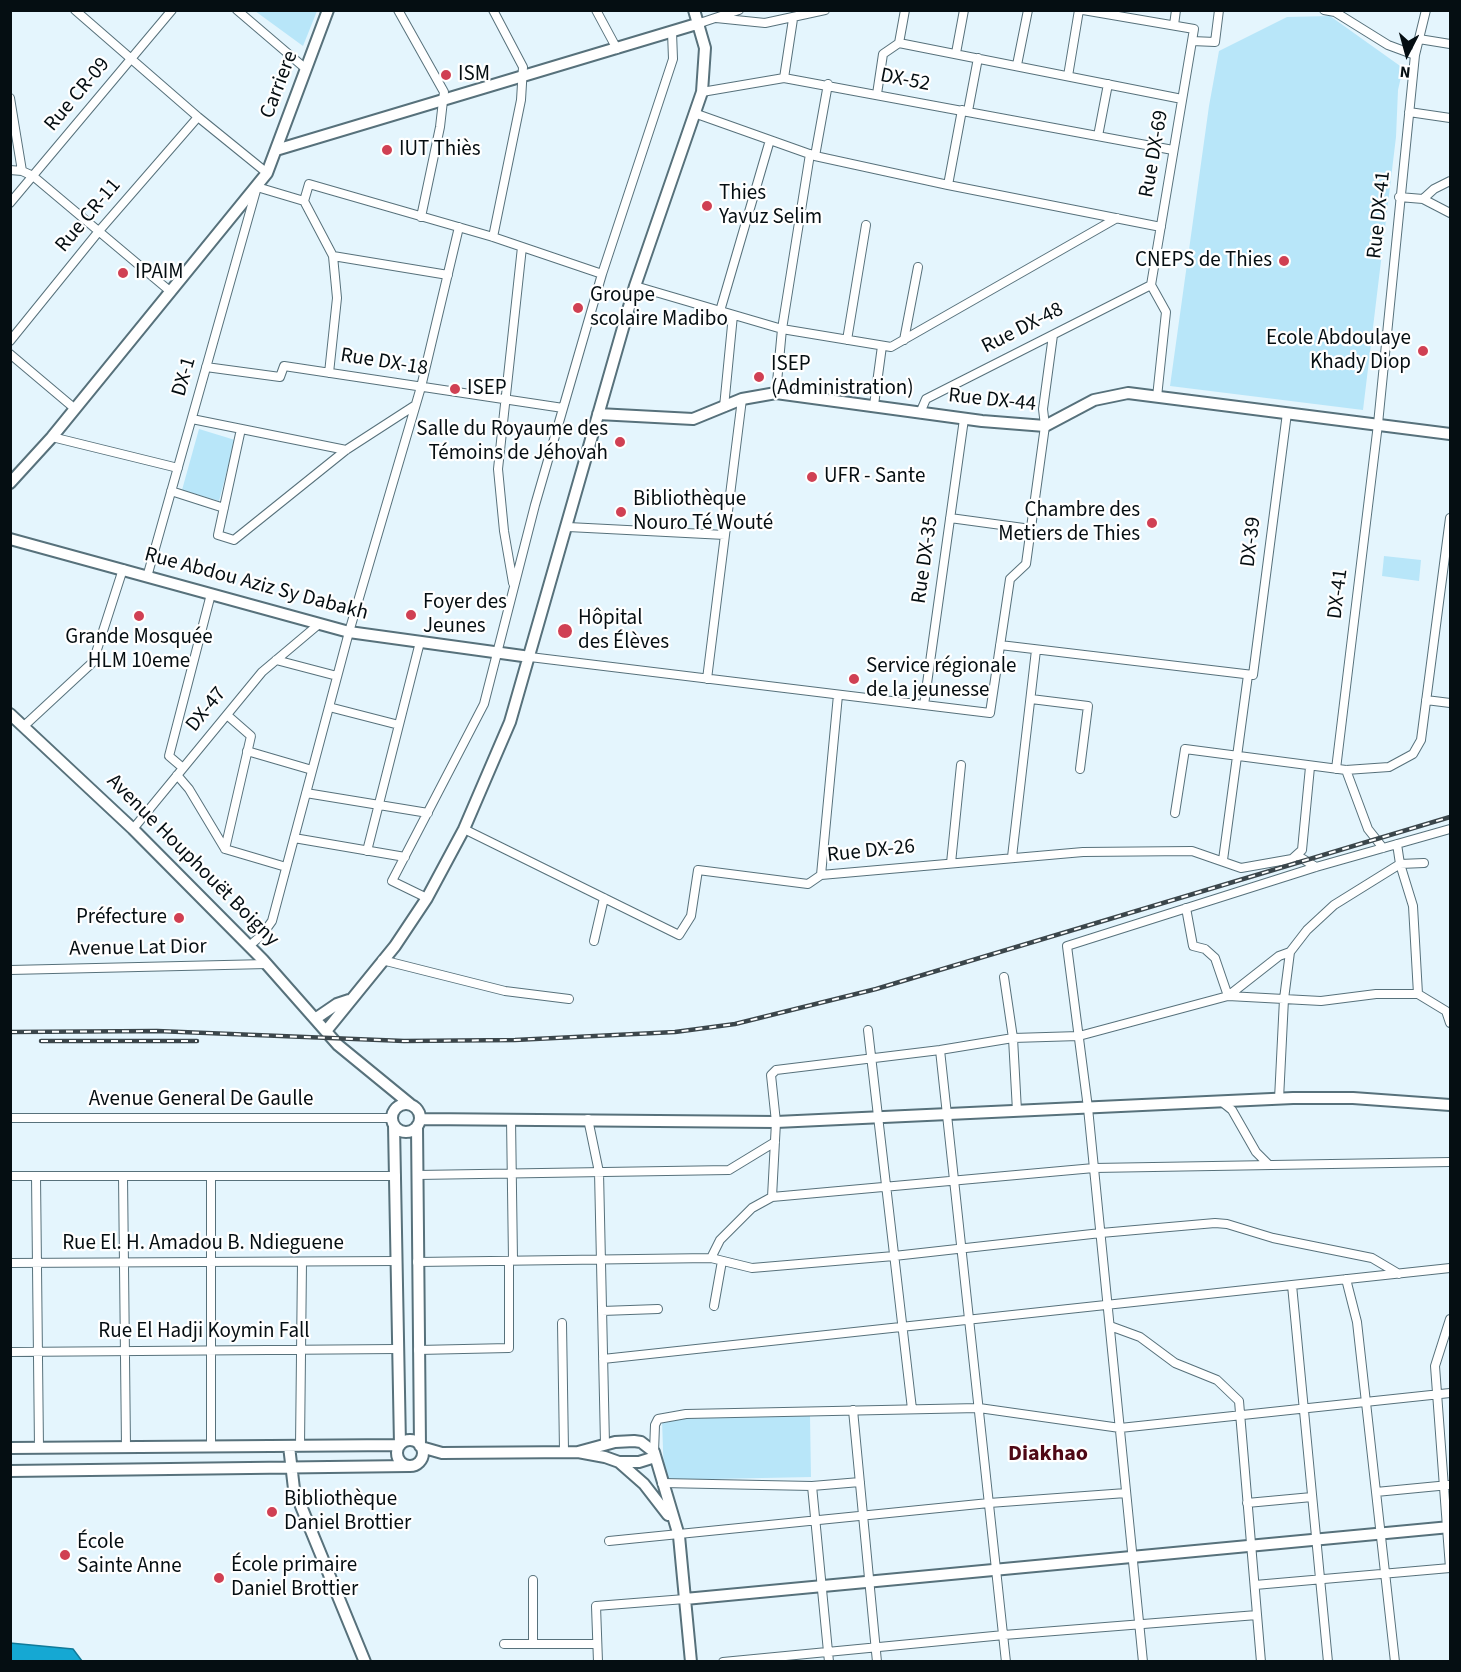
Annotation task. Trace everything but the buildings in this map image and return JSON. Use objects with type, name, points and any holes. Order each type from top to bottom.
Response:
[{"type":"street","points":[[75,10],[198,117],[267,173]]},
{"type":"street","name":"Rue CR-09","points":[[10,202],[172,10]]},
{"type":"street","points":[[237,10],[306,69]]},
{"type":"street","name":"Carriere","points":[[13,476],[52,437],[267,173],[328,10]]},
{"type":"street","points":[[398,10],[444,92],[440,127],[421,217]]},
{"type":"street","points":[[493,10],[523,67],[521,100],[493,237]]},
{"type":"street","points":[[596,10],[617,49]]},
{"type":"street","points":[[326,1031],[427,898],[464,829],[510,722],[568,527],[635,286],[702,92],[705,48],[700,23],[694,10]]},
{"type":"street","points":[[276,150],[617,49],[739,10]]},
{"type":"street","points":[[716,18],[765,23],[793,19],[825,10]]},
{"type":"street","points":[[899,43],[905,10]]},
{"type":"street","points":[[956,53],[964,10]]},
{"type":"street","points":[[1017,65],[1028,10]]},
{"type":"street","points":[[1068,76],[1081,10],[1174,25],[1176,10]]},
{"type":"street","points":[[1192,41],[1215,42],[1220,10]]},
{"type":"street","points":[[1324,10],[1336,11],[1388,45],[1415,55]]},
{"type":"street","name":"Rue DX-41","points":[[1378,424],[1408,112],[1415,55],[1426,10]]},
{"type":"street","points":[[784,78],[793,19]]},
{"type":"street","name":"Rue DX-69","points":[[1150,285],[1194,29],[1174,25]]},
{"type":"street","points":[[427,898],[392,881],[484,704],[500,652],[514,588],[563,408],[602,274],[673,59],[672,32]]},
{"type":"street","points":[[1419,39],[1450,44]]},
{"type":"street","points":[[877,94],[883,54],[899,43],[1182,99]]},
{"type":"street","points":[[948,185],[978,58]]},
{"type":"street","name":"DX-52","points":[[702,92],[784,78],[828,84],[1173,150]]},
{"type":"street","points":[[776,393],[782,329],[828,84]]},
{"type":"street","points":[[1098,136],[1108,84]]},
{"type":"street","points":[[10,98],[21,171]]},
{"type":"street","points":[[1408,112],[1450,118]]},
{"type":"street","points":[[694,113],[813,155],[948,185],[1161,226]]},
{"type":"street","name":"Rue CR-11","points":[[10,341],[99,231],[198,117]]},
{"type":"street","points":[[720,311],[770,140]]},
{"type":"street","points":[[10,170],[21,171],[33,176],[171,292]]},
{"type":"street","points":[[1423,199],[1434,189],[1450,181]]},
{"type":"street","points":[[329,373],[337,298],[333,256],[304,201],[309,184],[493,237],[602,274]]},
{"type":"street","points":[[257,187],[304,201]]},
{"type":"street","name":"DX-1","points":[[147,577],[257,187]]},
{"type":"street","points":[[1399,197],[1423,199],[1450,213]]},
{"type":"street","points":[[635,286],[782,329],[891,347],[1117,218]]},
{"type":"street","points":[[847,340],[866,225]]},
{"type":"street","points":[[249,946],[262,935],[272,921],[349,632],[421,387],[459,227]]},
{"type":"street","points":[[514,588],[504,531],[498,469],[522,246]]},
{"type":"street","points":[[333,256],[448,275]]},
{"type":"street","points":[[904,340],[918,267]]},
{"type":"street","points":[[1150,285],[1166,312],[1156,397]]},
{"type":"street","name":"Rue DX-48","points":[[920,412],[926,399],[1150,285]]},
{"type":"street","points":[[724,407],[733,315]]},
{"type":"street","points":[[530,657],[990,713],[1010,579],[1026,564],[1045,426],[1043,409],[1053,335]]},
{"type":"street","points":[[873,405],[882,346]]},
{"type":"street","points":[[10,354],[75,408]]},
{"type":"street","name":"Rue DX-18","points":[[207,367],[280,377],[284,366],[563,408]]},
{"type":"street","name":"Rue DX-44","points":[[598,414],[693,419],[742,399],[776,393],[964,419],[1045,426],[1094,400],[1128,393],[1450,434]]},
{"type":"street","points":[[707,680],[742,399]]},
{"type":"street","points":[[241,429],[218,535],[234,540],[346,450],[414,406]]},
{"type":"street","name":"DX-39","points":[[1223,860],[1287,413]]},
{"type":"street","points":[[192,419],[346,450]]},
{"type":"street","name":"Rue DX-35","points":[[924,705],[964,419]]},
{"type":"street","name":"DX-41","points":[[1336,769],[1378,424]]},
{"type":"street","points":[[52,437],[178,468]]},
{"type":"street","points":[[171,490],[224,508]]},
{"type":"street","points":[[950,518],[1031,529]]},
{"type":"street","points":[[1176,813],[1185,749],[1346,770],[1389,767],[1413,754],[1421,740],[1450,518]]},
{"type":"street","points":[[568,527],[725,535]]},
{"type":"street","name":"Rue Abdou Aziz Sy Dabakh","points":[[10,539],[349,632],[530,657]]},
{"type":"street","points":[[24,726],[93,662],[123,569]]},
{"type":"street","points":[[183,768],[170,756],[211,594]]},
{"type":"street","name":"DX-47","points":[[133,829],[262,672],[319,624]]},
{"type":"street","points":[[367,851],[420,642]]},
{"type":"street","points":[[1000,645],[1250,675]]},
{"type":"street","points":[[1012,857],[1036,650]]},
{"type":"street","points":[[276,660],[337,676]]},
{"type":"street","points":[[820,875],[838,695]]},
{"type":"street","points":[[1031,699],[1088,706],[1080,769]]},
{"type":"street","points":[[1426,700],[1450,703]]},
{"type":"street","points":[[329,707],[399,725]]},
{"type":"street","name":"Avenue Houphouët Boigny","points":[[10,714],[133,829],[267,964],[338,1045],[410,1104]]},
{"type":"street","points":[[225,849],[251,736],[226,715]]},
{"type":"street","points":[[247,751],[312,770]]},
{"type":"street","points":[[951,862],[961,765]]},
{"type":"street","points":[[1310,767],[1302,850],[1298,856],[1316,867]]},
{"type":"street","points":[[1346,770],[1368,829],[1383,848]]},
{"type":"street","points":[[177,776],[189,789],[225,849],[286,867]]},
{"type":"street","points":[[306,793],[428,813]]},
{"type":"street","points":[[464,829],[604,898],[594,941]]},
{"type":"street","points":[[1143,1662],[1088,1108],[1067,946],[1316,867],[1450,829]]},
{"type":"street","points":[[294,838],[405,858]]},
{"type":"street","points":[[1397,844],[1400,864],[1413,906],[1418,994]]},
{"type":"street","name":"Rue DX-26","points":[[604,898],[679,935],[691,916],[698,870],[808,884],[820,875],[1083,852],[1178,850],[1201,852],[1241,868],[1298,856]]},
{"type":"street","points":[[1279,1099],[1284,999],[1290,952],[1307,930],[1335,905],[1400,864],[1424,863]]},
{"type":"street","points":[[1186,908],[1193,946],[1205,949],[1215,958],[1228,996]]},
{"type":"street","points":[[1228,996],[1279,956],[1290,952]]},
{"type":"street","points":[[382,960],[506,991],[569,999]]},
{"type":"street","name":"Avenue Lat Dior","points":[[10,970],[267,964]]},
{"type":"street","points":[[1004,977],[1013,1038],[1017,1111]]},
{"type":"street","points":[[772,1197],[776,1122],[772,1071],[940,1050],[1013,1038],[1079,1036],[1228,996],[1321,1001],[1376,994],[1418,994],[1446,1011],[1450,1023]]},
{"type":"street","points":[[315,1019],[337,1004],[349,1000]]},
{"type":"street","points":[[868,1030],[912,1409]]},
{"type":"street","points":[[940,1050],[1006,1662]]},
{"type":"street","points":[[378,1080],[393,1118],[396,1176],[400,1445],[397,1452],[399,1460],[414,1464]]},
{"type":"street","points":[[393,1118],[405,1132],[419,1122],[588,1119],[776,1122],[1279,1099],[1353,1098],[1450,1106]]},
{"type":"street","points":[[1222,1102],[1232,1110],[1256,1152],[1268,1164]]},
{"type":"street","points":[[393,1118],[399,1106],[410,1104],[418,1110],[418,1350],[422,1456],[414,1464]]},
{"type":"street","name":"Avenue General De Gaulle","points":[[10,1118],[393,1118]]},
{"type":"street","points":[[418,1350],[509,1348],[511,1119]]},
{"type":"street","points":[[588,1119],[599,1172],[605,1444]]},
{"type":"street","points":[[417,1174],[729,1170],[775,1142]]},
{"type":"street","points":[[711,1258],[720,1240],[752,1208],[772,1197],[1094,1168],[1450,1162]]},
{"type":"street","points":[[10,1176],[396,1176]]},
{"type":"street","points":[[36,1176],[39,1448]]},
{"type":"street","points":[[123,1176],[126,1447]]},
{"type":"street","points":[[211,1176],[211,1446]]},
{"type":"street","points":[[417,1262],[711,1258],[752,1268],[894,1256],[1202,1223],[1227,1224],[1274,1238],[1372,1258],[1399,1274]]},
{"type":"street","name":"Rue El. H. Amadou B. Ndieguene","points":[[10,1263],[397,1261]]},
{"type":"street","points":[[714,1306],[722,1261]]},
{"type":"street","points":[[302,1262],[301,1350],[287,1466],[311,1535],[365,1662]]},
{"type":"street","points":[[603,1359],[1450,1268]]},
{"type":"street","points":[[1346,1279],[1357,1322],[1395,1662]]},
{"type":"street","points":[[1292,1285],[1328,1662]]},
{"type":"street","points":[[602,1311],[658,1309]]},
{"type":"street","points":[[1255,1585],[1450,1568],[1448,1485],[1438,1394],[1437,1358],[1450,1319]]},
{"type":"street","points":[[562,1323],[564,1452]]},
{"type":"street","points":[[1110,1326],[1140,1337],[1175,1363],[1217,1380],[1239,1401],[1261,1662]]},
{"type":"street","name":"Rue El Hadji Koymin Fall","points":[[10,1352],[397,1349]]},
{"type":"street","points":[[691,1662],[679,1536],[672,1520],[654,1455],[655,1425],[658,1419],[668,1416],[979,1408],[1120,1428],[1450,1393]]},
{"type":"street","points":[[853,1410],[877,1662]]},
{"type":"street","points":[[10,1448],[400,1445],[410,1440],[442,1453],[578,1452],[619,1462],[639,1462],[654,1455]]},
{"type":"street","points":[[578,1452],[605,1444],[634,1441],[642,1442],[654,1455]]},
{"type":"street","points":[[10,1471],[414,1464],[442,1453]]},
{"type":"street","points":[[619,1462],[644,1484],[672,1520]]},
{"type":"street","points":[[662,1483],[812,1486],[860,1482]]},
{"type":"street","points":[[1376,1492],[1448,1485]]},
{"type":"street","points":[[812,1486],[829,1662]]},
{"type":"street","points":[[609,1542],[989,1503],[1126,1493]]},
{"type":"street","points":[[1247,1503],[1312,1497]]},
{"type":"street","points":[[598,1662],[596,1606],[1450,1527]]},
{"type":"street","points":[[533,1580],[533,1644]]},
{"type":"street","points":[[723,1662],[1004,1635],[1257,1615]]},
{"type":"street","points":[[504,1644],[597,1644]]},
{"type":"shaded area","points":[[255,11],[317,11],[303,46]]},
{"type":"shaded area","name":"CNEPS de Thies","points":[[1330,16],[1403,68],[1398,90],[1396,137],[1363,410],[1170,386],[1209,106],[1219,51],[1287,17]]},
{"type":"shaded area","points":[[199,429],[235,440],[219,501],[182,490]]},
{"type":"shaded area","points":[[1384,556],[1421,560],[1419,581],[1382,576]]},
{"type":"shaded area","points":[[810,1416],[811,1477],[664,1480],[662,1419]]},
{"type":"water","points":[[10,1643],[73,1649],[82,1661],[11,1661]]},
{"type":"railway","points":[[10,1032],[157,1031],[404,1041],[515,1040],[675,1032],[735,1024],[876,989],[1450,817]]},
{"type":"railway","points":[[41,1041],[197,1041]]},
{"type":"place","name":"ISM","points":[[446,75]]},
{"type":"place","name":"IUT Thiès","points":[[387,150]]},
{"type":"place","name":"Thies Yavuz Selim","points":[[707,206]]},
{"type":"place","name":"CNEPS de Thies","points":[[1284,261]]},
{"type":"place","name":"IPAIM","points":[[123,273]]},
{"type":"place","name":"Groupe scolaire Madibo","points":[[578,308]]},
{"type":"place","name":"Ecole Abdoulaye Khady Diop","points":[[1423,351]]},
{"type":"place","name":"ISEP (Administration)","points":[[759,377]]},
{"type":"place","name":"ISEP","points":[[455,389]]},
{"type":"place","name":"Salle du Royaume des Témoins de Jéhovah","points":[[620,442]]},
{"type":"place","name":"UFR - Sante","points":[[812,477]]},
{"type":"place","name":"Bibliothèque Nouro Té Wouté","points":[[621,512]]},
{"type":"place","name":"Chambre des Metiers de Thies","points":[[1152,523]]},
{"type":"place","name":"Foyer des Jeunes","points":[[411,615]]},
{"type":"place","name":"Grande Mosquée HLM 10eme","points":[[139,616]]},
{"type":"place","name":"Hôpital des Élèves","points":[[565,631]]},
{"type":"place","name":"Service régionale de la jeunesse","points":[[854,679]]},
{"type":"place","name":"Préfecture","points":[[179,918]]},
{"type":"place","name":"Bibliothèque Daniel Brottier","points":[[272,1512]]},
{"type":"place","name":"École Sainte Anne","points":[[65,1555]]},
{"type":"place","name":"École primaire Daniel Brottier","points":[[219,1578]]},
{"type":"district","name":"Diakhao","points":[[1048,1455]]}]
